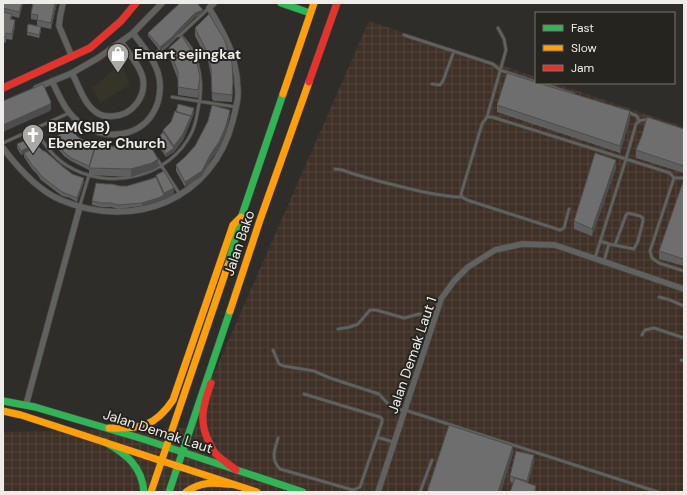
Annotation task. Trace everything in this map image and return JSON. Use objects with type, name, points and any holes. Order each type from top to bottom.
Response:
[{"type":"main road","points":[[3,88],[72,58],[90,48],[121,21],[136,3]]},
{"type":"main road","points":[[281,3],[310,13]]},
{"type":"main road","name":"Jalan Bako","points":[[151,492],[224,277],[242,215],[314,3]]},
{"type":"main road","name":"Jalan Bako","points":[[169,492],[260,220],[337,3]]},
{"type":"main road","points":[[109,428],[133,428],[142,426],[156,420],[168,409],[173,400],[233,225],[242,215]]},
{"type":"main road","points":[[236,470],[218,456],[210,444],[205,433],[202,412],[260,233],[260,220]]},
{"type":"main road","name":"Jalan Demak Laut","points":[[3,401],[26,405],[109,428],[303,492]]},
{"type":"main road","name":"Jalan Demak Laut","points":[[3,411],[21,415],[257,492]]},
{"type":"main road","points":[[105,442],[124,453],[131,460],[138,470],[144,492]]},
{"type":"main road","points":[[186,492],[191,488],[206,482],[235,485]]},
{"type":"street","points":[[63,3],[59,26],[72,58]]},
{"type":"street","points":[[31,90],[72,73],[98,58],[133,33],[162,3]]},
{"type":"street","points":[[3,148],[40,188],[61,200],[80,206],[102,211],[132,211],[148,209],[180,195],[192,186],[210,168],[230,131],[236,107],[238,94],[236,71],[232,54],[224,35],[209,8],[214,3]]},
{"type":"street","points":[[52,81],[62,103],[70,113],[83,125],[91,129],[112,135],[126,134],[144,125],[153,114],[160,96],[160,79],[157,68],[133,33]]},
{"type":"street","points":[[72,73],[90,107],[101,116],[118,116],[129,112],[138,102],[142,95],[144,86],[142,74],[121,42]]},
{"type":"street","points":[[26,405],[80,206]]},
{"type":"street","name":"Jalan Demak Laut 1","points":[[378,492],[441,299],[454,281],[468,267],[494,250],[522,244],[555,245],[684,289]]},
{"type":"lane","points":[[150,57],[166,46],[176,36],[180,35],[209,8]]},
{"type":"lane","points":[[462,197],[461,194],[465,180],[482,124],[487,117],[506,50],[504,39],[498,28]]},
{"type":"lane","points":[[34,129],[45,145],[58,158],[68,166],[89,175],[109,179],[124,178],[149,173],[161,166],[178,152],[189,137],[195,123],[200,102],[200,78],[197,62],[191,48],[180,35]]},
{"type":"lane","points":[[404,35],[493,64],[500,70],[535,82]]},
{"type":"lane","points":[[432,84],[440,85],[443,81],[454,51]]},
{"type":"lane","points":[[543,84],[575,95]]},
{"type":"lane","points":[[172,97],[236,107]]},
{"type":"lane","points":[[625,111],[637,116],[639,121]]},
{"type":"lane","points":[[3,143],[70,113]]},
{"type":"lane","points":[[487,117],[492,117],[670,173],[674,178]]},
{"type":"lane","points":[[595,258],[636,124],[639,121],[653,120]]},
{"type":"lane","points":[[153,154],[180,195]]},
{"type":"lane","points":[[80,206],[91,169]]},
{"type":"lane","points":[[335,169],[430,193],[451,197],[462,197],[467,200],[560,230],[564,228],[569,209]]},
{"type":"lane","points":[[674,178],[684,178]]},
{"type":"lane","points":[[674,178],[650,251],[652,258],[659,263],[684,271]]},
{"type":"lane","points":[[600,241],[609,244],[634,249],[644,221],[643,218],[640,216],[626,215],[615,245]]},
{"type":"lane","points":[[603,261],[609,244]]},
{"type":"lane","points":[[659,297],[684,306]]},
{"type":"lane","points":[[338,329],[358,324],[370,310],[376,310],[404,318],[419,314],[436,317]]},
{"type":"lane","points":[[642,335],[645,330],[654,328],[684,338]]},
{"type":"lane","points":[[273,350],[279,364],[314,371],[330,378],[379,394],[391,407],[396,410],[405,410],[658,492]]},
{"type":"lane","points":[[278,438],[274,461],[280,469],[353,490],[360,487],[382,419],[380,417],[304,394]]},
{"type":"lane","points":[[377,437],[394,442]]},
{"type":"lane","points":[[420,492],[432,460]]},
{"type":"shaded area","points":[[369,21],[535,77],[535,84],[557,84],[684,127],[684,492],[3,492],[3,432],[190,428]]},
{"type":"shaded area","name":"Emart sejingkat","points":[[122,63],[130,85],[100,103],[92,88]]},
{"type":"building","points":[[3,3],[22,3],[19,12],[3,8]]},
{"type":"building","points":[[33,3],[55,3],[51,23],[37,20],[38,15],[31,14]]},
{"type":"building","points":[[180,3],[197,3],[203,10],[195,13],[171,38],[160,47],[148,33]]},
{"type":"building","points":[[3,12],[12,14],[10,19],[15,20],[12,34],[6,33],[6,37],[3,37]]},
{"type":"building","points":[[209,14],[225,41],[232,63],[232,95],[212,92],[211,69],[208,54],[195,28]]},
{"type":"building","points":[[28,24],[41,27],[39,35],[27,32]]},
{"type":"building","points":[[182,36],[196,58],[200,77],[198,90],[178,87],[178,72],[169,48]]},
{"type":"building","points":[[507,73],[535,82],[535,84],[541,84],[630,111],[620,146],[497,105]]},
{"type":"building","points":[[43,84],[51,102],[50,104],[3,125],[3,101]]},
{"type":"building","points":[[178,104],[194,108],[191,117],[176,112]]},
{"type":"building","points":[[212,105],[230,110],[226,126],[219,142],[202,171],[185,182],[176,165],[195,146],[208,121]]},
{"type":"building","points":[[175,111],[191,116],[183,134],[174,146],[163,130],[171,122]]},
{"type":"building","points":[[647,117],[684,129],[684,166],[636,150]]},
{"type":"building","points":[[69,128],[78,137],[95,147],[89,166],[71,158],[53,139]]},
{"type":"building","points":[[163,132],[174,148],[166,154],[157,140]]},
{"type":"building","points":[[35,136],[39,143],[21,151],[17,144]]},
{"type":"building","points":[[97,142],[122,149],[134,148],[148,142],[158,159],[152,163],[131,169],[89,168]]},
{"type":"building","points":[[38,146],[72,174],[84,178],[77,198],[62,192],[41,176],[32,165],[24,153]]},
{"type":"building","points":[[595,153],[616,160],[592,229],[574,221]]},
{"type":"building","points":[[164,171],[174,188],[164,193],[156,175]]},
{"type":"building","points":[[156,177],[164,195],[158,198],[142,203],[118,205],[92,201],[96,183],[127,186]]},
{"type":"building","points":[[684,179],[684,259],[659,251]]},
{"type":"building","points":[[449,425],[513,446],[498,492],[427,492]]},
{"type":"building","points":[[516,451],[534,455],[527,481],[510,476]]},
{"type":"building","points":[[515,478],[536,486],[534,492],[510,492]]},
{"type":"traffic: fast","points":[[281,3],[310,13]]},
{"type":"traffic: fast","points":[[228,265],[242,215],[283,94]]},
{"type":"traffic: fast","points":[[169,492],[230,311]]},
{"type":"traffic: fast","points":[[3,401],[35,407],[143,439],[303,492]]},
{"type":"traffic: fast","points":[[105,442],[120,451],[132,462],[140,475],[144,492]]},
{"type":"traffic: slow","points":[[283,94],[314,3]]},
{"type":"traffic: slow","points":[[230,311],[260,220],[309,82]]},
{"type":"traffic: slow","points":[[109,428],[138,427],[153,421],[160,416],[173,400],[233,225],[241,217]]},
{"type":"traffic: slow","points":[[151,492],[228,265]]},
{"type":"traffic: slow","points":[[3,411],[21,415],[257,492]]},
{"type":"traffic: slow","points":[[186,492],[192,488],[210,483],[235,485]]},
{"type":"traffic: jam","points":[[3,88],[90,48],[121,21],[136,3]]},
{"type":"traffic: jam","points":[[309,82],[337,3]]},
{"type":"traffic: jam","points":[[211,383],[203,414],[206,436],[215,453],[236,470]]},
{"type":"place","name":"Emart sejingkat","points":[[118,74]]},
{"type":"place","name":"BEM(SIB) Ebenezer Church","points":[[33,154]]}]
